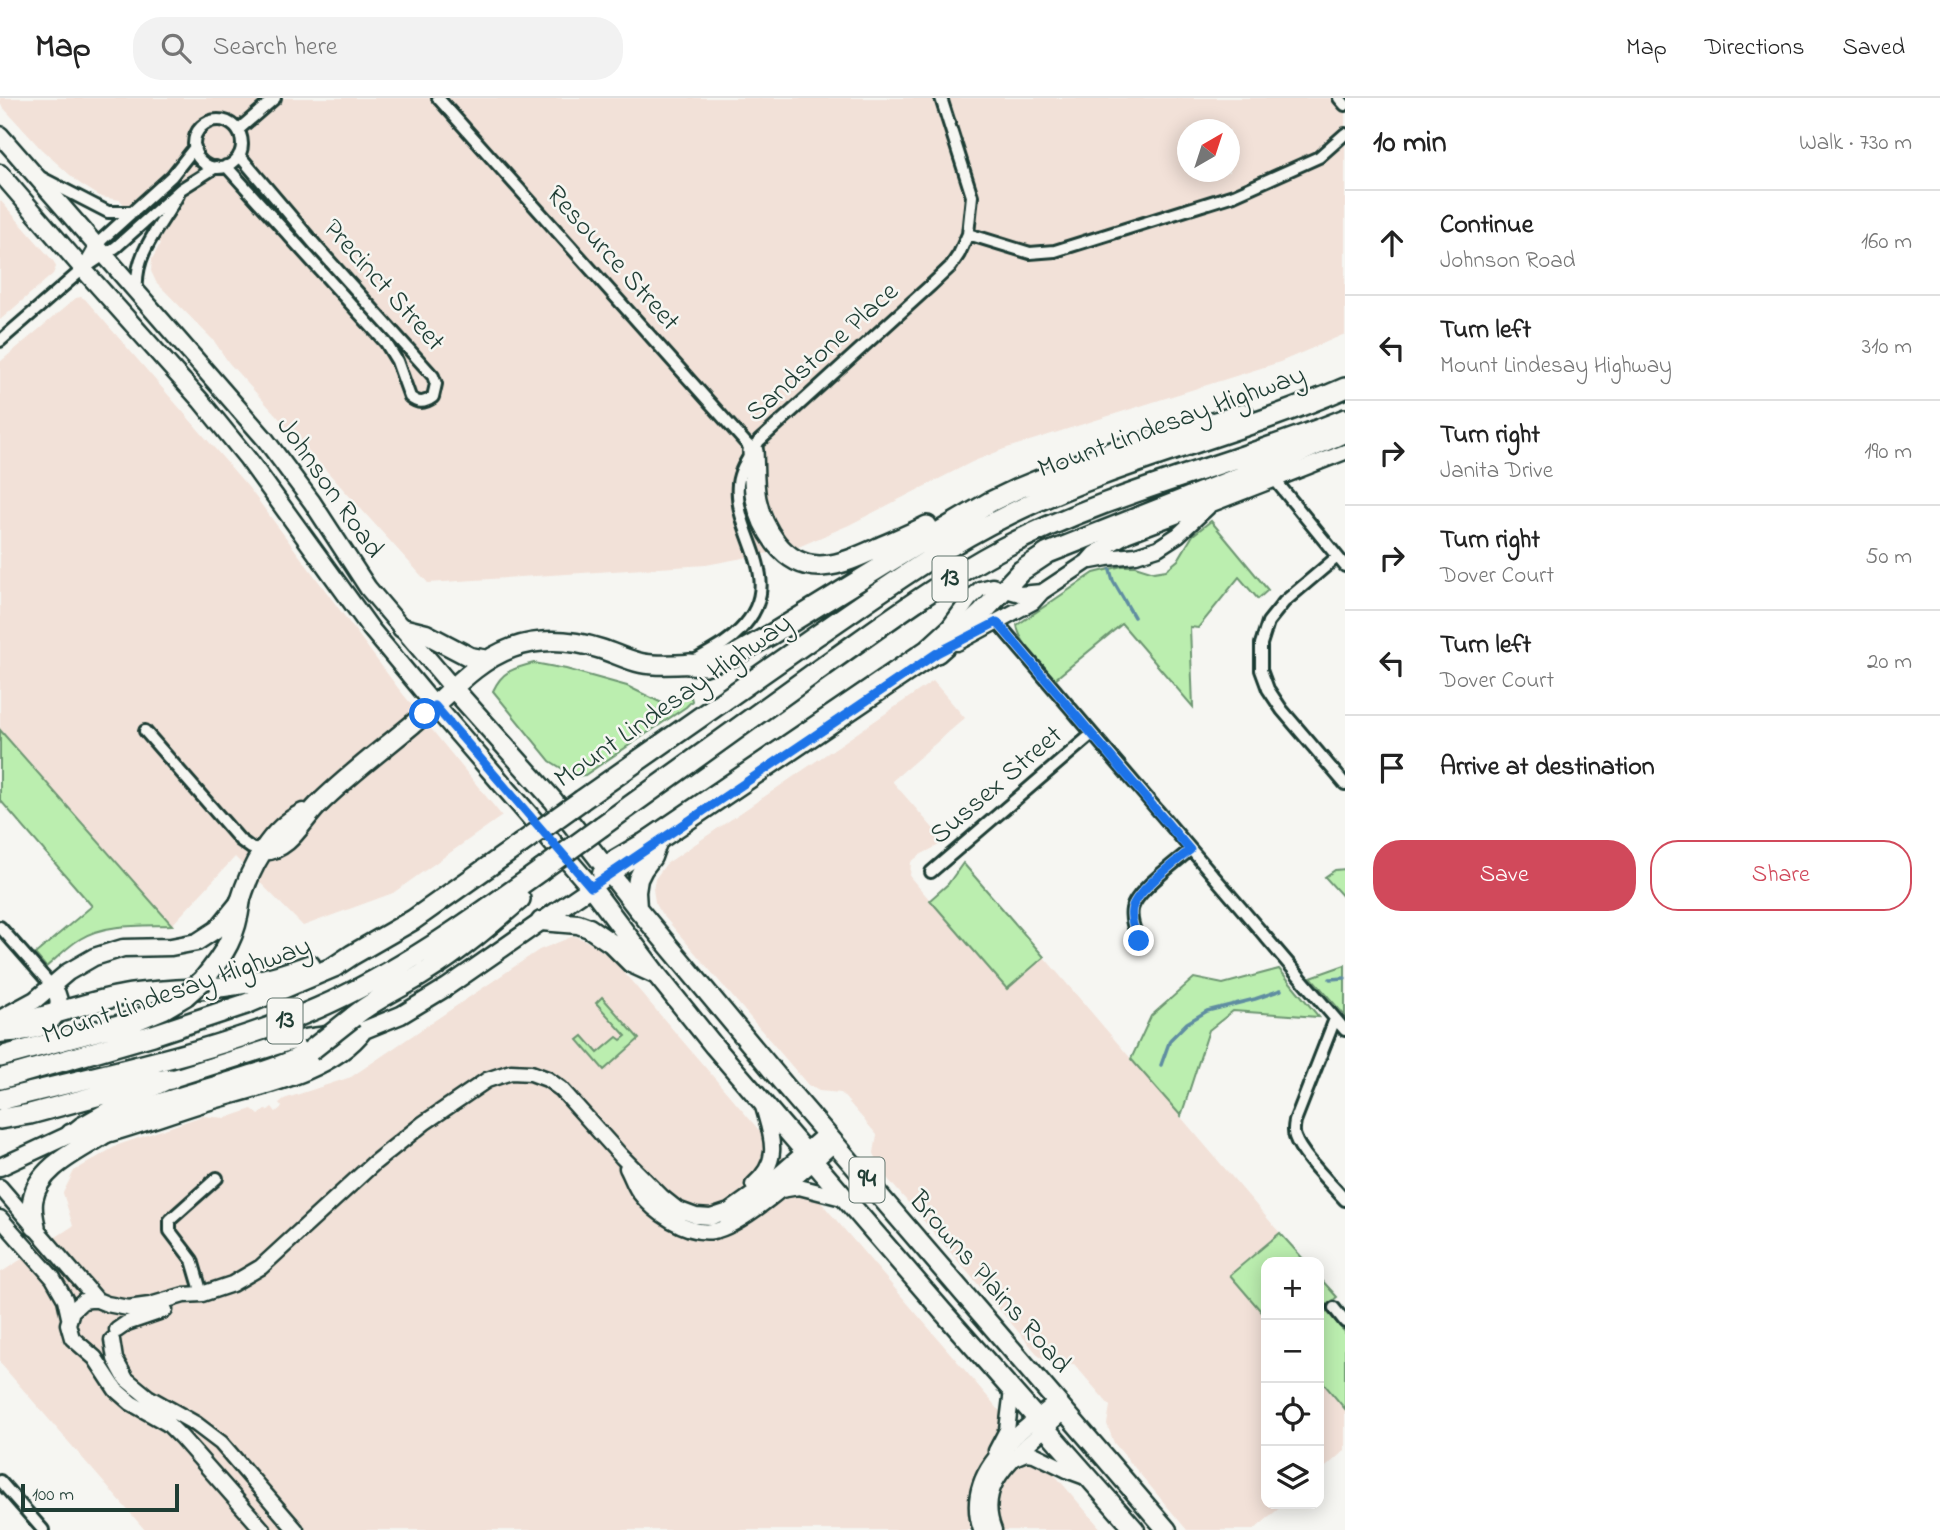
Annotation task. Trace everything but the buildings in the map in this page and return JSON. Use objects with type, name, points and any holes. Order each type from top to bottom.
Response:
[{"type":"highway","name":"Mount Lindesay Highway","points":[[0,1079],[153,1035],[246,1004],[334,967],[413,920],[871,598],[968,536],[1009,514],[1095,477],[1280,415],[1345,388]]},
{"type":"highway","points":[[689,664],[705,665],[744,650],[990,502],[1044,477],[1123,448],[1250,412],[1280,415]]},
{"type":"highway","name":"Mount Lindesay Highway","points":[[0,1100],[243,1037],[318,1008],[380,978],[440,942],[898,612],[983,559],[1039,531],[1099,506],[1284,443],[1345,419]]},
{"type":"highway","points":[[937,653],[1029,564],[1062,546],[1249,474],[1345,432]]},
{"type":"highway","points":[[753,451],[756,500],[765,524],[778,545],[803,564],[823,567],[842,563],[967,508],[990,502]]},
{"type":"highway","points":[[71,1134],[289,1063],[358,1023],[372,1003],[429,971],[471,940],[536,885],[540,871]]},
{"type":"highway","points":[[0,1056],[134,1021],[185,996],[214,967],[231,938],[237,923],[240,902]]},
{"type":"highway","points":[[0,1021],[57,1012],[127,995],[241,984],[352,955]]},
{"type":"highway","points":[[0,1119],[30,1114],[152,1081],[171,1079]]},
{"type":"highway","points":[[35,1226],[33,1200],[38,1184],[51,1169],[121,1124],[127,1115]]},
{"type":"main road","name":"Johnson Road","points":[[0,135],[265,439],[312,502],[369,589],[553,800],[608,870]]},
{"type":"main road","name":"Johnson Road","points":[[0,173],[201,401],[248,459],[371,629],[591,887]]},
{"type":"main road","points":[[402,628],[426,634],[470,657],[488,660]]},
{"type":"main road","name":"Mount Lindesay Highway","points":[[240,902],[249,875],[272,838],[294,817],[317,806],[488,660],[515,647],[557,641],[580,643],[643,663],[689,664]]},
{"type":"main road","points":[[0,1167],[38,1151],[171,1079],[358,1023],[401,1015],[425,1002],[591,887],[608,870],[657,843],[937,653]]},
{"type":"main road","points":[[637,908],[638,879],[652,857],[657,843]]},
{"type":"main road","name":"Browns Plains Road","points":[[608,870],[830,1138],[1167,1530]]},
{"type":"main road","name":"Browns Plains Road","points":[[591,887],[657,975],[762,1102],[1135,1530]]},
{"type":"main road","points":[[0,1021],[35,1000],[81,963],[123,948],[171,947],[197,942],[217,929],[240,902]]},
{"type":"main road","points":[[541,921],[589,928],[611,943],[631,963],[657,975]]},
{"type":"main road","points":[[0,1034],[40,1029],[50,1022],[59,1003],[52,986]]},
{"type":"main road","points":[[103,1135],[289,1078],[321,1063],[356,1040],[358,1023]]},
{"type":"street","points":[[238,130],[275,98]]},
{"type":"street","name":"Resource Street","points":[[438,98],[753,451]]},
{"type":"street","name":"Sandstone Place","points":[[689,664],[726,643],[754,612],[759,600],[759,565],[738,495],[741,468],[764,434],[951,266],[959,254],[968,233],[972,196],[941,98]]},
{"type":"street","points":[[1339,98],[1345,105]]},
{"type":"street","points":[[101,250],[180,189],[236,160],[242,141],[238,130],[225,121],[210,121],[199,129],[195,147],[202,161],[221,167]]},
{"type":"street","points":[[968,233],[1030,253],[1055,251],[1234,195],[1318,157],[1345,134]]},
{"type":"street","points":[[0,341],[83,269],[134,212],[172,176],[195,147]]},
{"type":"street","name":"Precinct Street","points":[[221,167],[263,207],[386,343],[397,362],[410,397],[424,402],[433,397],[436,384],[433,376],[239,155]]},
{"type":"street","points":[[34,173],[100,209],[119,213],[134,212]]},
{"type":"street","points":[[137,292],[136,277],[143,251],[167,215],[180,189]]},
{"type":"street","points":[[263,207],[275,198]]},
{"type":"street","points":[[937,653],[1033,602],[1042,592],[1087,562],[1094,554],[1126,535],[1345,452]]},
{"type":"street","points":[[1275,480],[1345,566]]},
{"type":"street","points":[[1087,562],[1151,551],[1170,542],[1212,504]]},
{"type":"street","points":[[1150,526],[1165,534],[1170,542]]},
{"type":"street","points":[[1336,556],[1284,602],[1268,622],[1261,644],[1261,670],[1268,689],[1282,710],[1345,784]]},
{"type":"street","points":[[608,870],[926,648],[949,627],[980,589],[992,586],[1020,594],[1042,592]]},
{"type":"street","points":[[997,622],[1345,1030]]},
{"type":"street","points":[[145,730],[240,840],[251,849],[263,851]]},
{"type":"street","name":"Sussex Street","points":[[931,872],[1092,734]]},
{"type":"street","points":[[1139,941],[1131,918],[1132,906],[1138,895],[1190,850]]},
{"type":"street","points":[[0,927],[52,986]]},
{"type":"street","points":[[1335,1019],[1295,1121],[1294,1131],[1302,1150],[1345,1200]]},
{"type":"street","points":[[83,1347],[99,1349],[127,1323],[232,1284],[261,1267],[374,1163],[424,1123],[487,1080],[511,1072],[531,1073],[547,1079],[561,1089],[622,1157],[677,1209],[696,1216],[711,1217],[729,1211],[809,1156],[830,1138]]},
{"type":"street","points":[[743,1201],[746,1191],[767,1171],[773,1156],[773,1144],[762,1102]]},
{"type":"street","points":[[622,1157],[639,1192],[665,1217],[687,1228],[713,1231],[735,1222],[780,1190],[809,1156]]},
{"type":"street","points":[[202,1294],[192,1260],[170,1231],[170,1220],[217,1178]]},
{"type":"street","points":[[0,1187],[116,1316],[115,1359],[127,1379],[148,1397],[209,1432],[296,1530]]},
{"type":"street","points":[[780,1190],[799,1187],[847,1199]]},
{"type":"street","points":[[0,1218],[53,1278],[65,1299],[72,1338],[95,1358],[116,1390],[131,1403],[169,1424],[262,1530]]},
{"type":"street","points":[[69,1317],[83,1301],[128,1308],[184,1295],[202,1294]]},
{"type":"street","points":[[1334,1308],[1345,1322]]},
{"type":"street","points":[[981,1530],[977,1518],[979,1489],[1007,1430],[1012,1390]]},
{"type":"street","points":[[993,1459],[1061,1407]]},
{"type":"street","points":[[995,1530],[989,1500],[993,1487],[999,1474],[1041,1423]]},
{"type":"street","points":[[1013,1458],[1026,1453],[1034,1454],[1090,1479]]},
{"type":"street","points":[[0,1481],[43,1530]]},
{"type":"shaded area","points":[[0,98],[1345,98],[1345,334],[1280,362],[1004,449],[796,548],[706,565],[428,583],[229,363],[214,341],[156,282],[151,271],[152,259],[160,244],[120,200],[101,197],[79,183],[41,149],[0,104]]},
{"type":"shaded area","points":[[0,200],[56,267],[53,274],[0,320]]},
{"type":"shaded area","points":[[81,297],[249,488],[398,688],[502,816],[393,893],[303,926],[235,857],[172,925],[0,730],[0,362],[76,298]]},
{"type":"shaded area","points":[[933,681],[965,718],[892,781],[945,842],[911,862],[910,877],[1007,989],[1044,957],[1280,1233],[1231,1275],[1261,1311],[1261,1509],[1278,1509],[1254,1530],[1187,1530],[1114,1443],[1107,1424],[1110,1406],[1074,1364],[1061,1365],[1048,1362],[1039,1356],[882,1172],[874,1153],[877,1135],[841,1093],[819,1091],[808,1085],[661,913],[655,902],[653,889],[655,879],[666,864]]},
{"type":"shaded area","points":[[574,936],[596,946],[614,961],[1102,1530],[145,1530],[0,1363],[0,1273],[73,1226],[63,1193],[74,1171],[118,1145],[202,1116],[226,1118],[252,1109],[259,1115],[272,1107],[276,1112],[282,1107],[279,1103],[284,1099],[351,1077],[539,950]]},
{"type":"shaded area","points":[[1324,1384],[1345,1409],[1345,1450],[1324,1469]]},
{"type":"green space","points":[[1211,521],[1268,590],[1258,599],[1239,577],[1198,628],[1190,627],[1193,707],[1122,624],[1055,679],[1022,639],[1017,625],[1094,573],[1122,566],[1135,566],[1154,572],[1166,570],[1178,560],[1193,535]]},
{"type":"green space","points":[[534,663],[627,686],[668,706],[683,694],[691,697],[692,701],[585,775],[574,776],[550,761],[493,691],[509,671]]},
{"type":"green space","points":[[0,730],[172,925],[125,926],[101,930],[71,945],[46,967],[35,954],[92,906],[0,800]]},
{"type":"green space","points":[[963,863],[1044,957],[1007,989],[930,900],[948,884]]},
{"type":"green space","points":[[1345,869],[1345,899],[1325,877],[1335,870]]},
{"type":"green space","points":[[1345,965],[1345,1016],[1311,977]]},
{"type":"green space","points":[[1279,969],[1319,1017],[1233,1011],[1209,1030],[1181,1116],[1131,1059],[1151,1016],[1194,978],[1223,984]]},
{"type":"green space","points":[[602,997],[639,1039],[604,1070],[578,1040],[583,1036],[598,1053],[617,1037],[621,1040],[626,1036],[596,1003]]},
{"type":"green space","points":[[1280,1233],[1302,1257],[1261,1257],[1261,1311],[1230,1275]]},
{"type":"green space","points":[[1324,1283],[1337,1297],[1324,1308]]},
{"type":"green space","points":[[1324,1308],[1345,1332],[1345,1409],[1324,1384]]},
{"type":"waterway","points":[[1110,570],[1113,581],[1134,617]]},
{"type":"waterway","points":[[1330,979],[1345,978]]},
{"type":"waterway","points":[[1161,1065],[1170,1040],[1187,1023],[1207,1011],[1281,990]]},
{"type":"route","points":[[425,714],[435,706],[591,887],[937,653],[997,622],[1190,850],[1138,895],[1132,906],[1131,918],[1139,941]]}]
